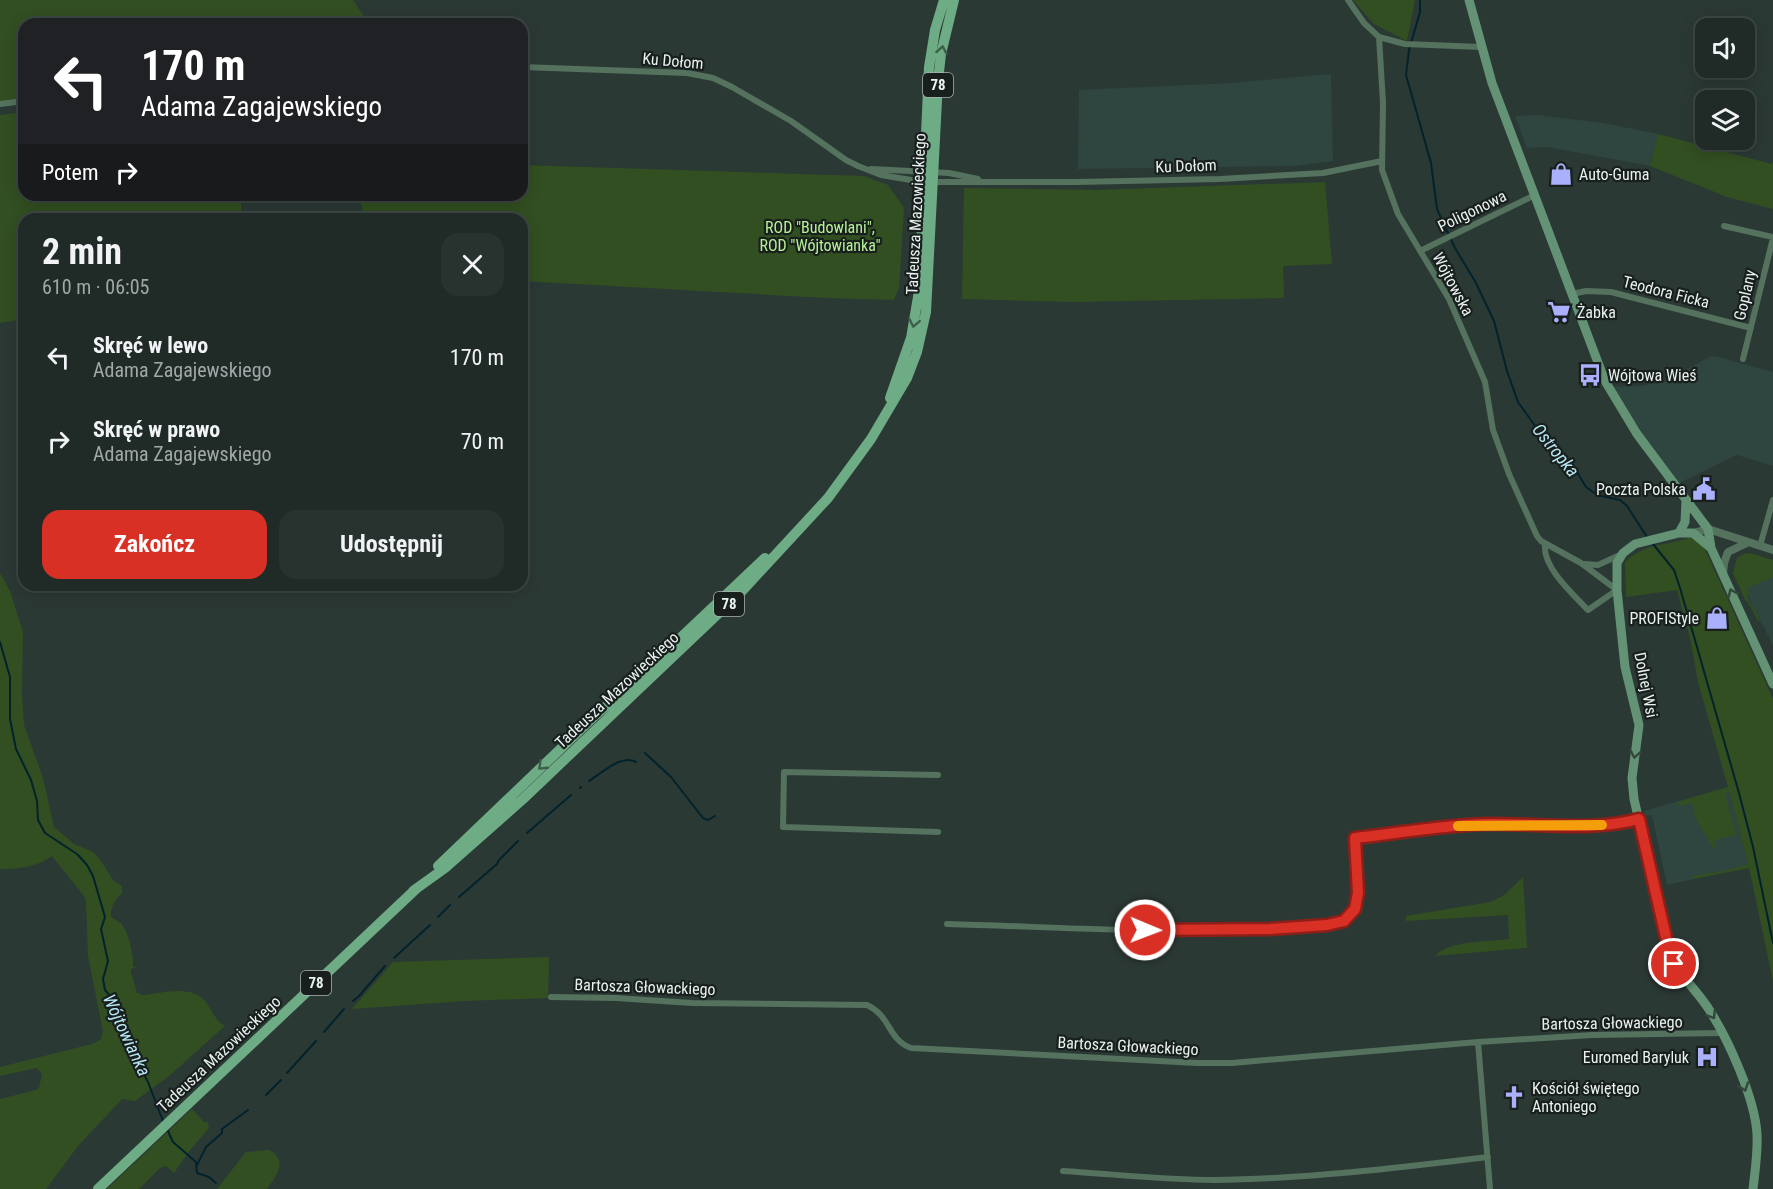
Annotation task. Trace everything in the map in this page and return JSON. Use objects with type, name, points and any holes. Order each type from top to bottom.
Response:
[{"type":"main road","name":"Tadeusza Mazowieckiego","points":[[928,176],[931,48],[944,0]]},
{"type":"main road","name":"Tadeusza Mazowieckiego","points":[[98,1189],[596,715],[645,672],[828,498],[859,458],[882,421],[903,364],[915,315],[941,54],[954,0]]},
{"type":"main road","points":[[1469,0],[1494,88],[1595,358],[1614,397],[1641,440],[1708,529],[1711,548],[1773,684]]},
{"type":"main road","points":[[1679,533],[1685,522],[1686,501]]},
{"type":"main road","points":[[1623,553],[1635,544],[1679,533],[1693,532],[1711,548]]},
{"type":"main road","name":"Dolnej Wsi","points":[[1623,553],[1617,563],[1617,590],[1625,667],[1639,725],[1632,778],[1639,819],[1670,955],[1678,971],[1709,1008],[1723,1033],[1755,1116],[1757,1136],[1753,1189]]},
{"type":"street","points":[[1348,0],[1364,23],[1379,37],[1405,44],[1481,46]]},
{"type":"street","name":"Wójtowska","points":[[1379,37],[1383,103],[1382,170],[1388,190],[1398,214],[1449,299],[1485,382],[1493,430],[1509,474],[1537,536],[1545,544]]},
{"type":"street","name":"Ku Dołom","points":[[528,67],[687,73],[713,78],[791,121],[846,160],[868,169],[894,178],[928,176],[990,181]]},
{"type":"street","points":[[0,104],[18,102]]},
{"type":"street","name":"Ku Dołom","points":[[868,169],[990,181],[1077,182],[1220,179],[1323,173],[1382,162]]},
{"type":"street","name":"Poligonowa","points":[[1420,251],[1535,195]]},
{"type":"street","name":"Goplany","points":[[1724,226],[1773,238],[1743,359]]},
{"type":"street","name":"Teodora Ficka","points":[[1572,294],[1586,291],[1611,292],[1751,328]]},
{"type":"street","points":[[1760,546],[1773,500]]},
{"type":"street","points":[[1693,532],[1708,529],[1773,550]]},
{"type":"street","points":[[1723,574],[1728,552],[1748,543]]},
{"type":"street","points":[[1545,544],[1581,563],[1617,590],[1588,610],[1550,565],[1545,544]]},
{"type":"street","points":[[1581,563],[1598,566],[1623,553]]},
{"type":"street","points":[[938,775],[784,772],[783,827],[938,832]]},
{"type":"street","points":[[947,924],[1168,930],[1228,930],[1327,925],[1344,921],[1355,909],[1358,893],[1355,838],[1445,826],[1490,824],[1612,826],[1639,819]]},
{"type":"street","name":"Bartosza Głowackiego","points":[[551,998],[616,998],[692,1003],[867,1005],[883,1016],[899,1042],[910,1048],[1197,1063],[1592,1035],[1723,1033]]},
{"type":"street","points":[[1478,1042],[1490,1189]]},
{"type":"street","points":[[1063,1171],[1184,1179],[1236,1179],[1367,1171],[1488,1157]]},
{"type":"shaded area","points":[[1331,74],[1333,161],[1294,166],[1078,169],[1079,90],[1230,83]]},
{"type":"shaded area","points":[[1537,115],[1604,123],[1658,134],[1650,166],[1547,147],[1527,148],[1515,116]]},
{"type":"shaded area","points":[[1715,356],[1773,372],[1773,466],[1737,455],[1675,485],[1608,387],[1640,386],[1665,382],[1709,357]]},
{"type":"shaded area","points":[[1773,567],[1773,645],[1739,579]]},
{"type":"shaded area","points":[[1728,787],[1749,867],[1667,885],[1652,815],[1645,816],[1644,811]]},
{"type":"green space","points":[[0,0],[353,0],[365,18],[18,18],[18,99],[0,103]]},
{"type":"green space","points":[[1353,0],[1415,0],[1407,41],[1374,24]]},
{"type":"green space","points":[[18,113],[18,201],[241,201],[241,213],[18,213],[18,320],[0,323],[0,115]]},
{"type":"green space","points":[[1658,134],[1695,144],[1695,150],[1719,150],[1772,164],[1773,161],[1773,209],[1727,197],[1650,166]]},
{"type":"green space","name":"ROD \"Budowlani\", ROD \"Wójtowianka\"","points":[[528,165],[864,176],[888,185],[904,208],[899,288],[894,300],[528,281],[528,213],[362,213],[361,201],[528,201]]},
{"type":"green space","points":[[1325,182],[1332,264],[1283,266],[1284,298],[1074,302],[962,299],[964,188],[1097,190]]},
{"type":"green space","points":[[1691,537],[1703,545],[1773,699],[1773,981],[1749,868],[1693,879],[1692,876],[1748,864],[1729,791],[1725,793],[1736,835],[1715,840],[1716,847],[1713,848],[1695,817],[1692,803],[1678,806],[1677,802],[1728,787],[1698,682],[1690,638],[1677,590],[1626,597],[1625,562],[1649,547]]},
{"type":"green space","points":[[1750,553],[1773,560],[1773,577],[1747,588],[1749,593],[1747,596],[1760,621],[1745,600],[1733,573],[1737,558]]},
{"type":"green space","points":[[0,573],[10,591],[23,632],[24,725],[43,778],[54,827],[74,844],[93,852],[113,880],[122,886],[122,893],[113,904],[111,917],[122,925],[127,935],[133,967],[137,967],[131,969],[131,972],[137,993],[143,995],[178,991],[195,994],[202,998],[217,1020],[225,1026],[169,1076],[135,1101],[122,1099],[78,1146],[46,1189],[0,1189],[0,1099],[36,1090],[39,1088],[42,1074],[37,1068],[0,1076],[0,1067],[92,1044],[101,1039],[103,1031],[88,956],[84,896],[52,856],[27,867],[0,869]]},
{"type":"green space","points":[[1523,877],[1527,948],[1435,956],[1459,944],[1509,939],[1508,915],[1406,921],[1406,916],[1490,902],[1503,896]]},
{"type":"green space","points":[[549,957],[548,998],[352,1009],[393,962]]},
{"type":"green space","points":[[192,1109],[205,1123],[207,1121],[209,1128],[174,1173],[166,1166],[160,1168],[139,1189],[107,1189]]},
{"type":"green space","points":[[269,1150],[275,1154],[280,1164],[277,1174],[267,1189],[217,1189],[246,1152]]},
{"type":"waterway","name":"Ostropka","points":[[1420,0],[1420,12],[1409,50],[1406,75],[1431,163],[1437,209],[1494,321],[1518,402],[1538,430],[1574,467],[1586,487],[1597,495],[1620,500],[1627,506],[1647,537]]},
{"type":"waterway","name":"Ostropka","points":[[1653,544],[1674,570],[1680,588],[1739,793],[1773,943]]},
{"type":"waterway","name":"Wójtowianka","points":[[0,642],[10,677],[10,719],[16,749],[31,780],[37,801],[38,820],[45,833],[77,854],[93,876],[105,917],[101,929],[108,961],[103,979],[105,990],[118,1006],[125,1039],[148,1082],[163,1121]]},
{"type":"waterway","points":[[645,753],[671,777],[703,818],[708,820],[715,816]]},
{"type":"waterway","points":[[589,781],[618,762],[624,760],[636,762]]},
{"type":"waterway","points":[[527,833],[571,795]]},
{"type":"waterway","points":[[459,897],[497,864],[518,841]]},
{"type":"waterway","points":[[438,917],[450,905]]},
{"type":"waterway","points":[[394,958],[430,925]]},
{"type":"waterway","points":[[353,1001],[385,966]]},
{"type":"waterway","points":[[324,1032],[344,1009]]},
{"type":"waterway","points":[[287,1073],[316,1041]]},
{"type":"waterway","points":[[266,1095],[281,1080]]},
{"type":"waterway","points":[[197,1165],[206,1147],[222,1133],[222,1129],[248,1110]]},
{"type":"waterway","name":"Wójtowianka","points":[[167,1129],[173,1142],[196,1162],[197,1173],[209,1177],[216,1183]]},
{"type":"slow traffic","points":[[1458,826],[1602,825]]},
{"type":"place","name":"Auto-Guma","points":[[1561,174]]},
{"type":"place","name":"Żabka","points":[[1559,312]]},
{"type":"place","name":"Wójtowa Wieś","points":[[1590,375]]},
{"type":"place","name":"Poczta Polska","points":[[1704,489]]},
{"type":"place","name":"PROFIStyle","points":[[1717,618]]},
{"type":"place","name":"Euromed Baryluk","points":[[1707,1057]]},
{"type":"place","name":"Kościół świętego Antoniego","points":[[1514,1097]]},
{"type":"route","points":[[1145,930],[1270,929],[1327,925],[1344,921],[1355,909],[1358,893],[1355,838],[1445,826],[1490,824],[1612,826],[1639,819],[1674,964]]}]
